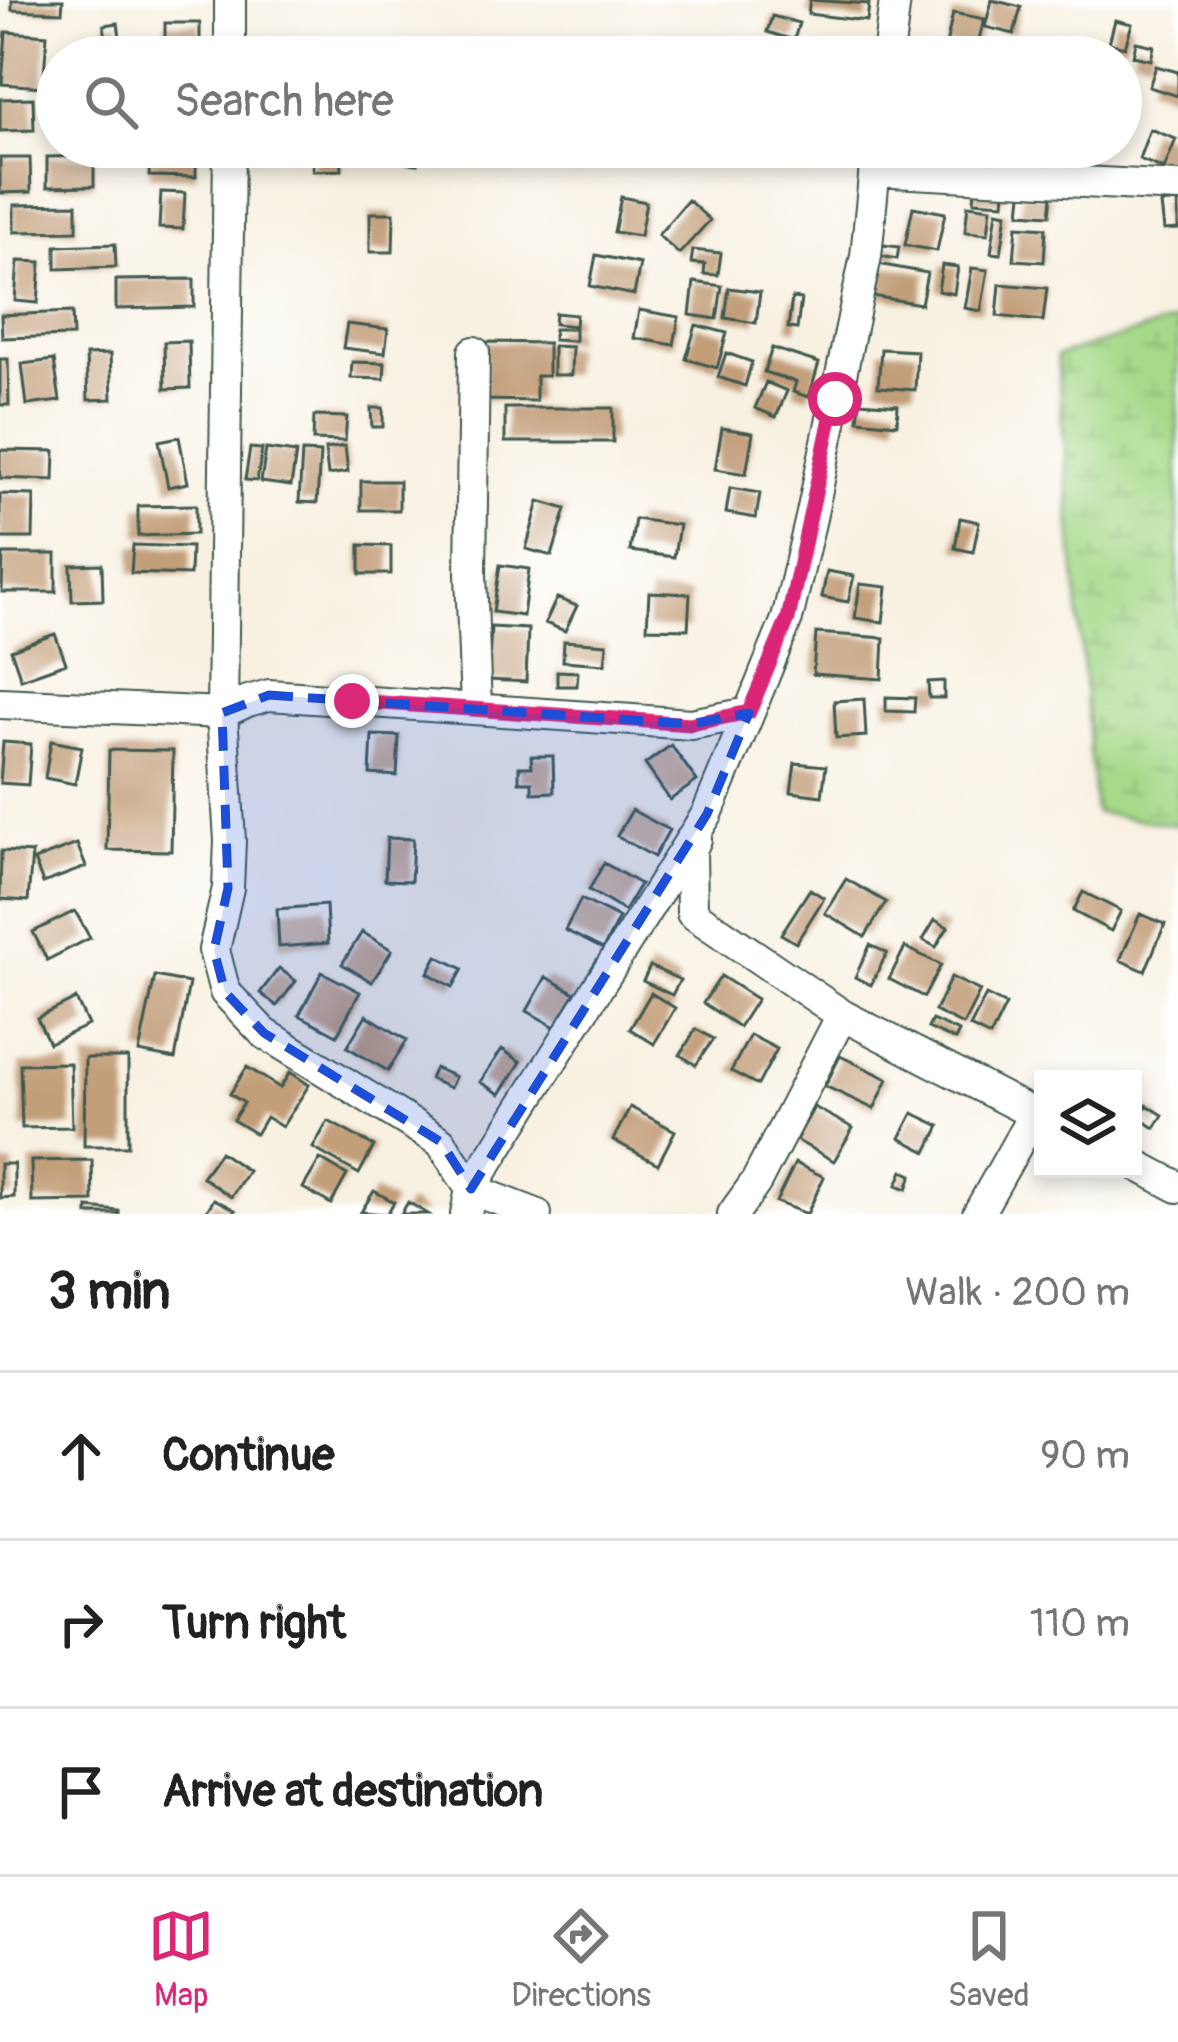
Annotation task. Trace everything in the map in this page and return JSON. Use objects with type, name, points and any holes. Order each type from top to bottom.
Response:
[{"type":"street","points":[[230,0],[230,36]]},
{"type":"street","points":[[891,36],[895,0]]},
{"type":"street","points":[[230,168],[222,713],[230,841],[228,888],[214,950],[225,992],[264,1033],[441,1142],[468,1201]]},
{"type":"street","points":[[875,168],[866,256],[788,619],[691,850],[692,914],[842,1015],[1034,1114]]},
{"type":"street","points":[[973,168],[1178,187]]},
{"type":"street","points":[[474,352],[471,574],[476,709]]},
{"type":"street","points":[[0,703],[222,713],[268,695],[691,724],[749,712]]},
{"type":"street","points":[[468,1201],[707,814]]},
{"type":"street","points":[[733,1214],[756,1182],[842,1015]]},
{"type":"street","points":[[978,1214],[1034,1123]]},
{"type":"street","points":[[1142,1168],[1178,1187]]},
{"type":"street","points":[[468,1201],[536,1214]]},
{"type":"highlighted area","points":[[269,695],[691,724],[749,713],[707,814],[471,1189],[441,1142],[264,1033],[225,992],[214,950],[228,888],[222,713]]},
{"type":"green space","points":[[1178,320],[1178,825],[1095,813],[1057,356]]},
{"type":"building","points":[[12,0],[63,0],[62,12],[12,10]]},
{"type":"building","points":[[810,0],[869,4],[867,21],[808,14]]},
{"type":"building","points":[[992,0],[1021,7],[1014,34],[985,27]]},
{"type":"building","points":[[953,13],[984,19],[980,36],[948,36]]},
{"type":"building","points":[[772,16],[799,23],[795,36],[767,32]]},
{"type":"building","points":[[1115,20],[1132,24],[1128,36],[1111,36]]},
{"type":"building","points":[[118,23],[120,36],[106,36],[104,25]]},
{"type":"building","points":[[165,23],[200,23],[200,36],[165,36]]},
{"type":"building","points":[[6,32],[47,35],[36,36],[36,86],[2,84]]},
{"type":"building","points":[[1142,43],[1154,46],[1151,60],[1142,58]]},
{"type":"building","points":[[1156,66],[1178,72],[1178,96],[1149,87]]},
{"type":"building","points":[[33,98],[34,130],[0,131],[0,99]]},
{"type":"building","points":[[1150,129],[1176,139],[1164,169],[1142,160]]},
{"type":"building","points":[[0,158],[30,158],[31,192],[0,193]]},
{"type":"building","points":[[47,168],[94,168],[94,186],[47,187]]},
{"type":"building","points":[[149,168],[196,168],[196,177],[149,176]]},
{"type":"building","points":[[975,189],[1005,191],[1004,203],[974,201]]},
{"type":"building","points":[[161,192],[185,193],[183,229],[159,228]]},
{"type":"building","points":[[1022,194],[1052,196],[1050,215],[1020,213]]},
{"type":"building","points":[[621,197],[646,202],[640,236],[614,232]]},
{"type":"building","points":[[688,200],[710,220],[679,254],[658,235]]},
{"type":"building","points":[[1178,202],[1178,229],[1164,230],[1161,204]]},
{"type":"building","points":[[77,204],[77,231],[14,232],[14,205]]},
{"type":"building","points":[[968,205],[991,208],[988,234],[965,232]]},
{"type":"building","points":[[913,207],[945,213],[937,251],[905,245]]},
{"type":"building","points":[[997,211],[1007,213],[1001,254],[991,253]]},
{"type":"building","points":[[370,213],[394,213],[393,252],[370,252]]},
{"type":"building","points":[[1017,226],[1046,228],[1044,262],[1014,260]]},
{"type":"building","points":[[115,244],[116,267],[56,269],[56,246]]},
{"type":"building","points":[[883,245],[899,247],[897,259],[881,256]]},
{"type":"building","points":[[693,250],[721,253],[718,275],[704,274],[705,264],[691,263]]},
{"type":"building","points":[[596,255],[640,264],[634,295],[590,286]]},
{"type":"building","points":[[18,261],[41,262],[38,303],[15,301]]},
{"type":"building","points":[[878,264],[927,273],[921,304],[872,296]]},
{"type":"building","points":[[942,265],[958,267],[954,294],[938,291]]},
{"type":"building","points":[[972,268],[988,270],[981,311],[965,308]]},
{"type":"building","points":[[194,279],[194,307],[116,309],[116,280]]},
{"type":"building","points":[[694,282],[722,286],[717,319],[690,315]]},
{"type":"building","points":[[1000,284],[1047,288],[1043,321],[997,316]]},
{"type":"building","points":[[729,288],[760,292],[756,323],[725,318]]},
{"type":"building","points":[[792,298],[801,299],[797,329],[788,328]]},
{"type":"building","points":[[639,310],[679,317],[674,345],[634,338]]},
{"type":"building","points":[[72,312],[73,336],[2,338],[1,315]]},
{"type":"building","points":[[555,313],[576,315],[575,326],[554,324]]},
{"type":"building","points":[[347,324],[388,329],[385,353],[343,348]]},
{"type":"building","points":[[696,325],[727,333],[717,368],[686,359]]},
{"type":"building","points":[[554,329],[575,329],[575,341],[553,340]]},
{"type":"building","points":[[189,341],[190,388],[165,389],[164,342]]},
{"type":"building","points":[[486,342],[548,343],[548,376],[536,376],[536,401],[485,400]]},
{"type":"building","points":[[553,346],[572,347],[571,375],[553,375]]},
{"type":"building","points":[[772,348],[819,363],[809,397],[793,392],[796,382],[764,372]]},
{"type":"building","points":[[881,349],[917,351],[915,390],[878,387]]},
{"type":"building","points":[[726,353],[752,362],[745,386],[718,377]]},
{"type":"building","points":[[110,354],[112,399],[88,400],[86,355]]},
{"type":"building","points":[[0,359],[8,359],[9,405],[0,405]]},
{"type":"building","points":[[54,360],[60,401],[27,405],[22,364]]},
{"type":"building","points":[[352,362],[385,363],[384,379],[351,378]]},
{"type":"building","points":[[766,382],[787,391],[776,417],[755,408]]},
{"type":"building","points":[[860,402],[898,405],[897,424],[858,420]]},
{"type":"building","points":[[371,408],[383,408],[383,427],[372,427]]},
{"type":"building","points":[[505,408],[613,408],[613,442],[505,442]]},
{"type":"building","points":[[314,416],[347,417],[345,441],[313,440]]},
{"type":"building","points":[[722,428],[753,433],[746,474],[715,469]]},
{"type":"building","points":[[179,437],[188,483],[168,487],[159,441]]},
{"type":"building","points":[[345,446],[348,472],[328,475],[325,449]]},
{"type":"building","points":[[250,448],[262,449],[257,481],[245,480]]},
{"type":"building","points":[[266,449],[296,453],[291,486],[261,482]]},
{"type":"building","points":[[0,450],[55,451],[54,480],[0,478]]},
{"type":"building","points":[[302,452],[320,453],[317,503],[299,502]]},
{"type":"building","points":[[361,481],[399,481],[399,510],[361,510]]},
{"type":"building","points":[[730,488],[760,493],[756,518],[726,513]]},
{"type":"building","points":[[0,494],[34,495],[33,538],[0,538]]},
{"type":"building","points":[[539,501],[566,509],[552,556],[526,549]]},
{"type":"building","points":[[196,505],[196,534],[138,536],[138,506]]},
{"type":"building","points":[[960,518],[979,522],[973,552],[955,548]]},
{"type":"building","points":[[635,519],[679,525],[674,557],[630,551]]},
{"type":"building","points":[[133,545],[191,547],[190,575],[131,573]]},
{"type":"building","points":[[360,545],[391,546],[391,574],[360,574]]},
{"type":"building","points":[[3,554],[56,554],[56,592],[2,592]]},
{"type":"building","points":[[102,564],[103,600],[72,601],[71,565]]},
{"type":"building","points":[[500,565],[529,569],[523,616],[493,612]]},
{"type":"building","points":[[827,571],[854,576],[848,602],[822,597]]},
{"type":"building","points":[[860,584],[887,587],[883,622],[855,618]]},
{"type":"building","points":[[649,592],[690,594],[688,629],[647,628]]},
{"type":"building","points":[[557,598],[577,606],[565,631],[545,623]]},
{"type":"building","points":[[491,627],[528,629],[526,682],[488,680]]},
{"type":"building","points":[[816,633],[884,638],[882,679],[813,674]]},
{"type":"building","points":[[55,634],[66,663],[21,679],[11,650]]},
{"type":"building","points":[[564,641],[607,644],[605,664],[563,661]]},
{"type":"building","points":[[557,671],[578,672],[577,686],[557,686]]},
{"type":"building","points":[[944,681],[944,698],[929,698],[928,682]]},
{"type":"building","points":[[886,697],[915,698],[914,712],[886,711]]},
{"type":"building","points":[[864,699],[866,736],[836,738],[834,701]]},
{"type":"building","points":[[372,735],[399,736],[397,776],[370,774]]},
{"type":"building","points":[[51,741],[82,747],[75,784],[45,778]]},
{"type":"building","points":[[3,742],[31,744],[28,785],[0,783]]},
{"type":"building","points":[[671,745],[697,781],[670,800],[645,764]]},
{"type":"building","points":[[109,750],[173,751],[171,851],[107,850]]},
{"type":"building","points":[[531,756],[553,756],[554,792],[532,793],[532,782],[519,782],[519,767],[532,767]]},
{"type":"building","points":[[795,763],[826,766],[822,796],[791,792]]},
{"type":"building","points":[[632,810],[669,830],[654,857],[617,836]]},
{"type":"building","points":[[387,838],[413,839],[411,881],[385,880]]},
{"type":"building","points":[[77,844],[86,867],[43,883],[34,860]]},
{"type":"building","points":[[1,851],[32,853],[28,901],[0,899]]},
{"type":"building","points":[[604,863],[640,884],[624,911],[589,890]]},
{"type":"building","points":[[846,879],[886,902],[865,937],[825,913]]},
{"type":"building","points":[[810,889],[824,898],[796,943],[781,934]]},
{"type":"building","points":[[1083,892],[1121,911],[1111,931],[1073,911]]},
{"type":"building","points":[[581,899],[619,918],[603,949],[565,930]]},
{"type":"building","points":[[326,905],[328,943],[279,947],[277,909]]},
{"type":"building","points":[[75,911],[90,938],[47,960],[33,932]]},
{"type":"building","points":[[1140,914],[1165,924],[1145,971],[1120,960]]},
{"type":"building","points":[[935,920],[948,927],[936,947],[923,940]]},
{"type":"building","points":[[362,932],[392,950],[372,982],[342,964]]},
{"type":"building","points":[[870,945],[887,953],[871,985],[855,977]]},
{"type":"building","points":[[905,947],[941,965],[924,997],[889,979]]},
{"type":"building","points":[[437,956],[463,969],[453,987],[428,973]]},
{"type":"building","points":[[650,966],[680,980],[672,995],[643,981]]},
{"type":"building","points":[[279,968],[296,981],[277,1006],[260,993]]},
{"type":"building","points":[[322,972],[360,992],[337,1035],[299,1015]]},
{"type":"building","points":[[155,976],[189,983],[175,1059],[139,1052]]},
{"type":"building","points":[[721,976],[757,999],[739,1027],[703,1003]]},
{"type":"building","points":[[546,977],[575,993],[555,1027],[527,1011]]},
{"type":"building","points":[[951,977],[980,991],[963,1025],[935,1011]]},
{"type":"building","points":[[651,993],[675,1008],[654,1044],[630,1029]]},
{"type":"building","points":[[986,995],[1006,1005],[990,1037],[970,1027]]},
{"type":"building","points":[[76,999],[88,1025],[49,1043],[37,1018]]},
{"type":"building","points":[[366,1015],[407,1040],[388,1071],[347,1047]]},
{"type":"building","points":[[932,1020],[959,1032],[955,1040],[928,1028]]},
{"type":"building","points":[[696,1029],[713,1039],[696,1065],[680,1055]]},
{"type":"building","points":[[750,1035],[777,1049],[758,1085],[731,1071]]},
{"type":"building","points":[[502,1049],[521,1062],[500,1094],[480,1082]]},
{"type":"building","points":[[840,1056],[888,1079],[874,1109],[825,1086]]},
{"type":"building","points":[[85,1058],[128,1058],[128,1146],[84,1146]]},
{"type":"building","points":[[70,1063],[72,1127],[22,1128],[20,1064]]},
{"type":"building","points":[[247,1067],[280,1088],[290,1072],[309,1085],[282,1127],[266,1117],[256,1134],[233,1120],[244,1103],[230,1094]]},
{"type":"building","points":[[435,1068],[455,1077],[450,1088],[430,1079]]},
{"type":"building","points":[[1147,1105],[1163,1115],[1155,1128],[1142,1120]]},
{"type":"building","points":[[630,1107],[675,1131],[658,1164],[613,1140]]},
{"type":"building","points":[[814,1107],[853,1128],[834,1161],[796,1140]]},
{"type":"building","points":[[913,1113],[940,1126],[927,1152],[900,1138]]},
{"type":"building","points":[[328,1121],[374,1146],[359,1174],[313,1148]]},
{"type":"building","points":[[220,1152],[248,1171],[231,1197],[202,1177]]},
{"type":"building","points":[[320,1159],[347,1175],[331,1204],[303,1188]]},
{"type":"building","points":[[92,1160],[93,1201],[32,1202],[31,1161]]},
{"type":"building","points":[[795,1163],[824,1177],[807,1214],[776,1202]]},
{"type":"building","points":[[0,1164],[14,1164],[14,1197],[0,1198]]},
{"type":"building","points":[[903,1171],[912,1175],[907,1189],[897,1185]]},
{"type":"building","points":[[374,1191],[394,1202],[387,1214],[361,1212]]},
{"type":"building","points":[[214,1199],[235,1210],[205,1214]]},
{"type":"building","points":[[408,1202],[428,1214],[401,1214]]},
{"type":"building","points":[[88,1208],[119,1211],[119,1214],[88,1214]]},
{"type":"route","points":[[352,701],[691,724],[749,712],[788,619],[835,399]]}]
